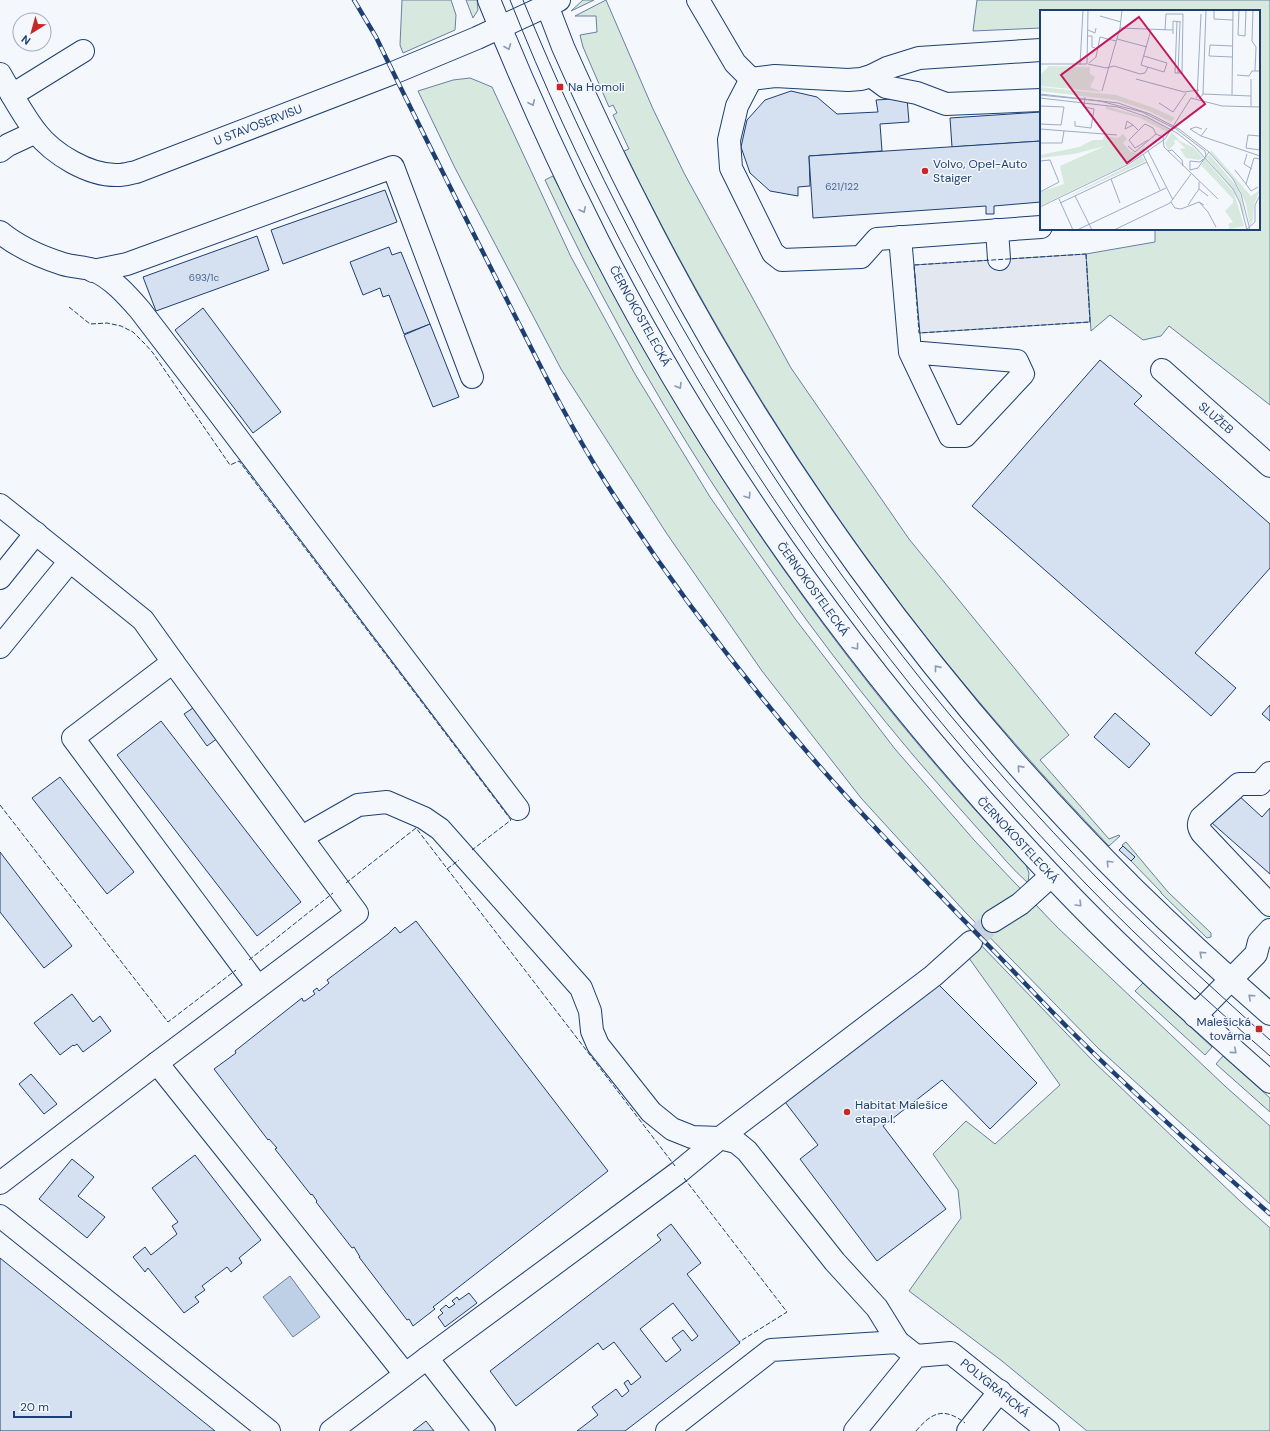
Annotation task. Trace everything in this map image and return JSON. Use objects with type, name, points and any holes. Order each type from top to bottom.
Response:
[{"type":"main road","name":"ČERNOKOSTELECKÁ","points":[[489,0],[516,67],[566,175],[614,269],[672,374],[734,475],[788,555],[897,700],[968,785],[1051,876],[1195,1016],[1270,1082]]},
{"type":"main road","points":[[698,0],[735,64],[751,79],[776,76],[848,80],[861,79],[887,68],[919,58],[1040,50]]},
{"type":"main road","name":"U STAVOSERVISU","points":[[6,90],[36,132],[48,145],[66,158],[84,168],[102,173],[118,175],[136,172],[393,73],[501,28],[550,2]]},
{"type":"main road","points":[[550,2],[562,45],[606,140],[669,265],[704,328],[757,416],[835,532],[923,651],[981,723],[1066,818],[1135,890],[1186,939],[1270,1014]]},
{"type":"main road","points":[[6,90],[83,51]]},
{"type":"main road","points":[[871,76],[886,87],[917,93],[946,104],[1040,100]]},
{"type":"main road","points":[[751,79],[737,106],[729,140],[731,168],[773,253],[782,260],[861,257],[877,239],[900,236],[1040,227]]},
{"type":"main road","points":[[0,151],[8,145],[36,132]]},
{"type":"main road","points":[[0,232],[35,253],[63,264],[93,270],[127,264],[393,167],[472,377]]},
{"type":"main road","points":[[997,230],[999,259]]},
{"type":"main road","points":[[900,236],[910,352],[950,436],[965,436],[1023,374],[1017,361],[910,352]]},
{"type":"main road","points":[[93,270],[110,281],[140,310],[518,809]]},
{"type":"main road","name":"SLUŽEB","points":[[1162,370],[1270,466]]},
{"type":"main road","points":[[0,505],[143,620],[357,913],[0,1183]]},
{"type":"main road","points":[[0,578],[36,533]]},
{"type":"main road","points":[[0,647],[70,561]]},
{"type":"main road","points":[[173,662],[73,738],[258,987]]},
{"type":"main road","points":[[1270,773],[1260,784],[1239,784],[1202,818],[1199,822],[1199,828],[1270,905]]},
{"type":"main road","points":[[302,837],[358,805],[387,802],[424,818],[440,829],[581,988],[590,1011],[592,1031],[598,1045],[651,1112],[672,1129],[692,1137],[720,1138],[736,1142],[747,1150],[835,1262],[877,1308],[898,1342],[916,1356],[855,1431]]},
{"type":"main road","points":[[993,921],[1020,904],[1051,876]]},
{"type":"main road","points":[[1195,1016],[1256,954],[1259,942],[1270,930]]},
{"type":"main road","points":[[331,1431],[427,1358],[679,1172],[720,1138],[933,976],[970,942]]},
{"type":"main road","points":[[157,1063],[406,1374]]},
{"type":"main road","points":[[0,1216],[269,1431]]},
{"type":"main road","points":[[667,1431],[771,1350],[898,1342]]},
{"type":"main road","name":"POLYGRAFICKÁ","points":[[916,1356],[951,1352],[1048,1431]]},
{"type":"main road","points":[[427,1358],[484,1431]]},
{"type":"main road","points":[[968,1431],[1000,1391]]},
{"type":"shaded area","points":[[402,0],[451,0],[456,15],[455,30],[403,53],[400,45]]},
{"type":"shaded area","points":[[466,0],[477,0],[478,10],[473,18]]},
{"type":"shaded area","points":[[583,0],[594,0],[571,11]]},
{"type":"shaded area","points":[[606,0],[653,109],[684,173],[791,368],[909,539],[1069,735],[1040,760],[1109,839],[1119,835],[1120,836],[1109,846],[1038,770],[926,637],[841,522],[762,402],[725,341],[656,215],[624,151],[629,149],[613,115],[617,113],[613,105],[609,107],[583,47],[580,35],[597,32],[596,16],[575,16]]},
{"type":"shaded area","points":[[977,0],[1270,0],[1270,405],[1169,326],[1161,336],[1143,340],[1110,315],[1091,331],[1086,254],[1155,242],[1155,230],[1260,230],[1260,10],[1040,10],[1040,28],[973,31]]},
{"type":"shaded area","points":[[470,78],[492,87],[571,257],[635,374],[710,497],[796,620],[895,749],[974,840],[1057,927],[1226,1087],[1270,1126],[1270,1204],[1099,1049],[966,913],[861,798],[762,671],[667,534],[561,369],[455,168],[418,91],[453,80]]},
{"type":"shaded area","points":[[553,176],[629,322],[656,370],[737,501],[781,566],[874,690],[923,750],[1026,865],[1029,873],[1028,883],[1007,862],[931,776],[859,689],[807,621],[757,551],[710,480],[622,332],[582,256],[545,180]]},
{"type":"shaded area","points":[[1086,254],[1090,322],[919,333],[914,265]]},
{"type":"shaded area","points":[[1126,842],[1168,892],[1211,933],[1211,937],[1207,938],[1131,861],[1134,857],[1122,845]]},
{"type":"shaded area","points":[[979,943],[1094,1062],[1270,1228],[1270,1431],[1087,1431],[1002,1361],[909,1291],[961,1218],[958,1190],[933,1154],[966,1121],[995,1144],[1060,1085],[966,954]]},
{"type":"shaded area","points":[[1143,983],[1212,1047],[1205,1055],[1135,991]]},
{"type":"shaded area","points":[[1223,1056],[1270,1098],[1270,1112],[1216,1064]]},
{"type":"water","points":[[290,1276],[320,1317],[293,1337],[263,1297]]},
{"type":"building","points":[[791,91],[817,97],[837,114],[878,112],[876,100],[907,98],[909,122],[880,124],[882,151],[809,156],[810,186],[798,187],[798,196],[770,191],[750,173],[741,147],[747,120],[765,100]]},
{"type":"building","points":[[1040,112],[1040,141],[952,147],[950,118]]},
{"type":"building","name":"Volvo, Opel-Auto Staiger","points":[[1040,141],[1040,202],[994,206],[994,214],[986,214],[986,206],[813,218],[809,156]]},
{"type":"building","points":[[385,190],[397,222],[283,264],[271,230]]},
{"type":"building","points":[[257,236],[269,270],[156,311],[143,277]]},
{"type":"building","points":[[389,247],[392,255],[401,252],[430,324],[404,334],[389,295],[383,297],[380,288],[363,295],[350,262]]},
{"type":"building","points":[[203,308],[281,412],[253,433],[175,330]]},
{"type":"building","points":[[430,324],[459,397],[433,407],[404,335]]},
{"type":"building","points":[[1100,360],[1142,396],[1134,404],[1270,524],[1270,568],[1195,653],[1236,688],[1211,716],[972,506]]},
{"type":"building","points":[[199,704],[222,735],[207,746],[184,714]]},
{"type":"building","points":[[1270,705],[1270,721],[1262,714]]},
{"type":"building","points":[[1115,713],[1150,744],[1129,768],[1094,737]]},
{"type":"building","points":[[161,721],[301,902],[257,936],[117,755]]},
{"type":"building","points":[[60,777],[134,872],[107,894],[32,798]]},
{"type":"building","points":[[1237,794],[1262,817],[1270,808],[1270,874],[1212,823]]},
{"type":"building","points":[[1123,846],[1135,857],[1131,861],[1119,850]]},
{"type":"building","points":[[0,852],[72,946],[44,968],[0,912]]},
{"type":"building","points":[[416,921],[608,1171],[433,1307],[435,1309],[413,1326],[359,1257],[354,1247],[352,1248],[316,1202],[317,1201],[312,1194],[311,1195],[275,1149],[277,1148],[269,1139],[268,1140],[214,1069],[236,1053],[235,1051],[302,998],[303,1001],[305,1001],[315,994],[313,991],[317,988],[319,991],[329,983],[327,980],[388,934],[395,927],[400,933]]},
{"type":"building","name":"Habitat Malešice etapa I.","points":[[935,981],[1037,1083],[990,1129],[942,1080],[883,1126],[946,1209],[877,1261],[800,1159],[818,1145],[782,1098]]},
{"type":"building","points":[[72,994],[93,1022],[100,1016],[111,1031],[83,1052],[77,1044],[74,1046],[73,1045],[60,1055],[34,1023]]},
{"type":"building","points":[[31,1074],[57,1104],[44,1114],[19,1084]]},
{"type":"building","points":[[195,1155],[261,1240],[239,1258],[242,1263],[231,1272],[227,1267],[202,1286],[205,1290],[195,1297],[199,1302],[184,1313],[148,1268],[145,1272],[133,1257],[145,1247],[151,1255],[177,1234],[172,1226],[178,1222],[152,1188]]},
{"type":"building","points":[[72,1159],[94,1177],[78,1196],[105,1217],[87,1238],[39,1199]]},
{"type":"building","points":[[671,1224],[701,1263],[687,1274],[740,1343],[625,1431],[577,1431],[598,1415],[592,1407],[616,1389],[622,1397],[629,1391],[624,1383],[628,1380],[631,1385],[641,1377],[614,1342],[603,1350],[598,1343],[516,1406],[490,1371],[661,1240],[657,1235]],"holes":[[[673,1303],[698,1336],[692,1341],[683,1330],[672,1338],[681,1350],[666,1362],[640,1329]]]},
{"type":"building","points":[[0,1258],[215,1431],[0,1431]]},
{"type":"building","points":[[469,1293],[477,1303],[445,1327],[438,1317],[443,1313],[440,1310],[446,1305],[449,1308],[455,1304],[452,1301],[457,1297],[459,1300]]},
{"type":"building","points":[[426,1421],[434,1431],[413,1431]]},
{"type":"tunnel","points":[[971,942],[993,921]]},
{"type":"tram line","points":[[510,0],[562,122],[621,242],[685,358],[755,471],[830,580],[911,686],[997,787],[1087,885],[1200,994],[1270,1056]]},
{"type":"tram line","points":[[523,0],[576,121],[634,240],[699,356],[768,468],[843,577],[924,682],[1009,783],[1120,901],[1270,1040]]},
{"type":"railway","points":[[354,0],[376,37],[552,389],[578,437],[629,518],[702,622],[808,753],[916,871],[1095,1055],[1219,1170],[1270,1214]]},
{"type":"fence","points":[[1086,254],[1090,322],[919,333],[914,265],[1086,254]]},
{"type":"fence","points":[[69,307],[90,324],[107,323],[121,326],[133,332],[153,353],[230,465],[239,461],[511,820],[472,850]]},
{"type":"fence","points":[[0,805],[168,1022],[236,970]]},
{"type":"fence","points":[[346,883],[416,828],[675,1166]]},
{"type":"fence","points":[[447,869],[459,860]]},
{"type":"fence","points":[[249,960],[333,893]]},
{"type":"fence","points":[[684,1178],[787,1312],[739,1342]]},
{"type":"fence","points":[[916,1431],[927,1419],[944,1413],[958,1418],[965,1423]]},
{"type":"place","name":"Na Homoli","points":[[560,87]]},
{"type":"place","name":"Volvo, Opel-Auto Staiger","points":[[925,171]]},
{"type":"place","name":"Malešická továrna","points":[[1259,1029]]},
{"type":"place","name":"Habitat Malešice etapa I.","points":[[847,1112]]}]
